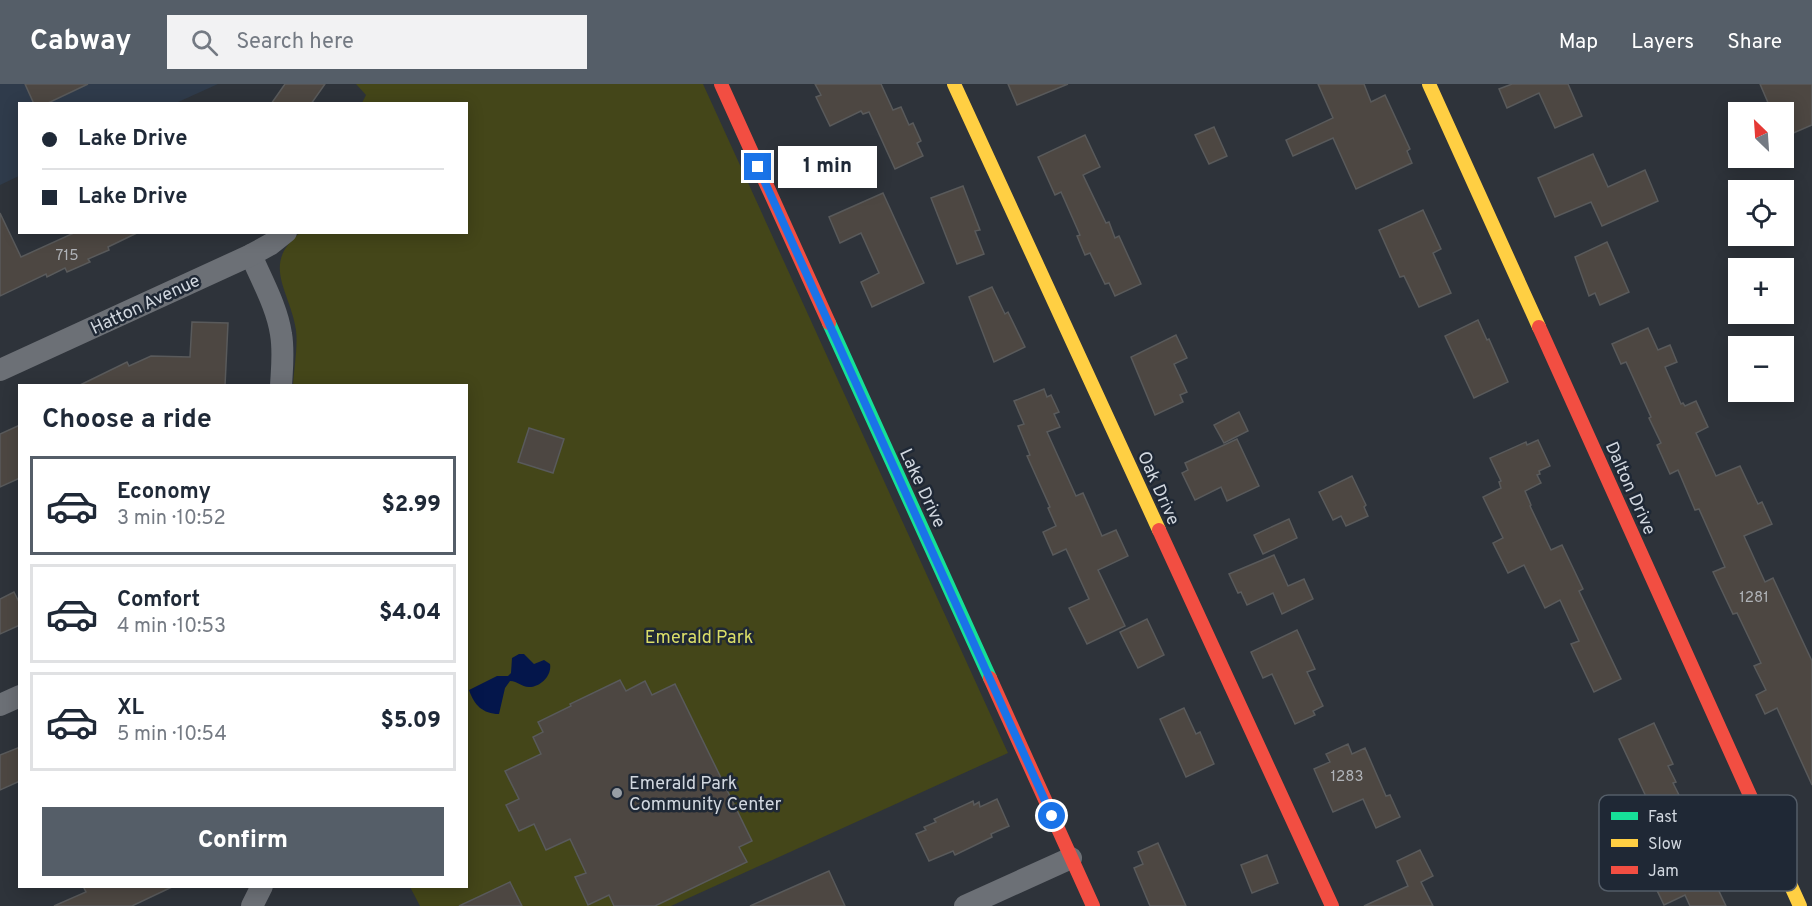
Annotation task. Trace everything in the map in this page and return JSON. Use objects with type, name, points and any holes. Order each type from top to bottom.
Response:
[{"type":"street","name":"Lake Drive","points":[[721,84],[1093,906]]},
{"type":"street","name":"Oak Drive","points":[[954,84],[1332,906]]},
{"type":"street","name":"Dalton Drive","points":[[1429,84],[1750,795]]},
{"type":"street","name":"Hatton Avenue","points":[[0,370],[251,255],[272,244],[284,234]]},
{"type":"street","points":[[251,255],[275,312],[281,333],[283,351],[281,384]]},
{"type":"street","points":[[0,705],[18,697]]},
{"type":"street","points":[[965,906],[1071,858]]},
{"type":"street","points":[[252,906],[261,888]]},
{"type":"street","name":"Dalton Drive","points":[[1793,891],[1800,906]]},
{"type":"shaded area","points":[[0,84],[218,84],[178,102],[18,102],[18,176],[0,185]]},
{"type":"shaded area","points":[[524,654],[534,664],[544,660],[550,664],[545,680],[529,687],[510,681],[505,688],[499,714],[480,708],[469,690],[497,676],[508,676],[511,673],[512,658]]},
{"type":"green space","name":"Emerald Park","points":[[356,84],[703,84],[1008,753],[671,906],[420,906],[411,888],[468,888],[468,384],[293,384],[296,330],[280,267],[282,255],[299,234],[468,234],[468,102],[362,102],[366,95]]},
{"type":"building","points":[[25,84],[88,84],[50,102],[33,102]]},
{"type":"building","points":[[285,84],[325,84],[312,102],[272,102]]},
{"type":"building","points":[[815,84],[881,84],[893,110],[901,107],[909,125],[913,123],[921,141],[917,143],[923,156],[895,169],[869,112],[863,114],[861,111],[830,126],[816,97],[821,95]]},
{"type":"building","points":[[1008,84],[1068,84],[1017,105]]},
{"type":"building","points":[[1318,84],[1364,84],[1371,102],[1385,95],[1410,149],[1407,151],[1412,163],[1356,189],[1333,138],[1293,156],[1286,140],[1333,118]]},
{"type":"building","points":[[1512,84],[1568,84],[1582,116],[1555,128],[1539,93],[1507,108],[1499,89]]},
{"type":"building","points":[[1760,84],[1812,84],[1812,125],[1794,133],[1794,102],[1768,102]]},
{"type":"building","points":[[1214,127],[1227,156],[1209,164],[1195,135]]},
{"type":"building","points":[[1085,135],[1100,167],[1083,175],[1106,223],[1109,222],[1115,238],[1119,236],[1141,284],[1115,296],[1109,283],[1105,284],[1090,253],[1085,255],[1077,236],[1080,235],[1061,192],[1055,195],[1038,157]]},
{"type":"building","points":[[1593,154],[1608,187],[1645,170],[1658,201],[1602,226],[1591,202],[1555,217],[1538,178]]},
{"type":"building","points":[[963,186],[980,230],[975,231],[984,254],[957,264],[931,198]]},
{"type":"building","points":[[883,193],[924,283],[872,307],[861,282],[879,273],[861,233],[840,243],[829,217]]},
{"type":"building","points":[[1423,210],[1441,249],[1433,253],[1451,293],[1419,307],[1404,276],[1400,277],[1379,230]]},
{"type":"building","points":[[0,213],[21,257],[72,234],[135,234],[108,247],[109,250],[88,259],[90,262],[67,272],[65,268],[47,277],[46,274],[0,296]]},
{"type":"building","points":[[1607,242],[1629,292],[1600,305],[1595,293],[1589,296],[1575,257]]},
{"type":"building","points":[[992,287],[1005,314],[1008,312],[1025,347],[994,362],[969,297]]},
{"type":"building","points":[[1478,320],[1508,382],[1474,398],[1445,336]]},
{"type":"building","points":[[192,322],[228,323],[225,384],[82,384],[127,362],[129,366],[151,356],[190,357]]},
{"type":"building","points":[[1648,328],[1658,350],[1670,345],[1677,362],[1665,367],[1681,404],[1685,406],[1696,401],[1708,427],[1696,433],[1716,476],[1740,466],[1758,504],[1762,502],[1772,524],[1744,536],[1765,582],[1773,578],[1812,661],[1812,785],[1777,708],[1765,714],[1756,695],[1766,690],[1754,666],[1761,663],[1737,613],[1733,614],[1713,572],[1725,567],[1699,509],[1695,510],[1678,470],[1670,474],[1657,445],[1661,443],[1649,418],[1651,417],[1626,362],[1621,364],[1612,344]]},
{"type":"building","points":[[1176,335],[1187,358],[1174,364],[1187,392],[1180,395],[1183,402],[1155,415],[1131,357]]},
{"type":"building","points":[[1044,389],[1047,397],[1051,395],[1059,412],[1054,414],[1060,427],[1047,432],[1076,496],[1083,493],[1102,536],[1116,530],[1128,556],[1098,570],[1125,626],[1087,644],[1069,608],[1089,599],[1066,549],[1053,555],[1043,532],[1056,526],[1027,456],[1030,455],[1018,426],[1024,424],[1014,401]]},
{"type":"building","points":[[1239,412],[1248,431],[1224,443],[1214,425]]},
{"type":"building","points":[[18,426],[18,479],[0,487],[0,434]]},
{"type":"building","points":[[529,428],[564,439],[553,473],[518,462]]},
{"type":"building","points":[[1237,439],[1259,486],[1227,501],[1221,487],[1195,500],[1182,473],[1188,470],[1185,463]]},
{"type":"building","points":[[1538,440],[1550,466],[1539,471],[1540,474],[1537,475],[1541,483],[1525,491],[1530,506],[1551,550],[1562,545],[1583,589],[1579,591],[1621,679],[1594,692],[1571,644],[1579,641],[1560,600],[1545,608],[1524,565],[1508,573],[1493,543],[1503,538],[1483,497],[1501,488],[1499,482],[1501,481],[1490,458],[1526,442],[1527,445]]},
{"type":"building","points":[[1352,476],[1366,505],[1364,507],[1368,516],[1346,526],[1341,516],[1333,520],[1319,492]]},
{"type":"building","points":[[1289,519],[1297,538],[1263,554],[1254,535]]},
{"type":"building","points":[[1274,555],[1288,586],[1304,579],[1313,599],[1282,614],[1273,593],[1247,605],[1229,574]]},
{"type":"building","points":[[14,592],[18,600],[18,626],[0,634],[0,599]]},
{"type":"building","points":[[1147,619],[1164,655],[1138,668],[1120,632]]},
{"type":"building","points":[[1297,630],[1315,669],[1307,672],[1323,706],[1313,711],[1315,715],[1295,724],[1272,674],[1263,678],[1251,652]]},
{"type":"building","name":"Emerald Park Community Center","points":[[620,680],[626,691],[645,681],[652,695],[675,684],[752,841],[739,847],[747,862],[655,906],[614,906],[609,895],[588,905],[575,877],[586,873],[570,839],[546,850],[534,824],[519,831],[506,805],[519,799],[505,771],[541,754],[533,737],[543,732],[538,722]]},
{"type":"building","points":[[1184,708],[1196,734],[1200,732],[1214,764],[1186,777],[1160,719]]},
{"type":"building","points":[[1654,723],[1673,764],[1668,766],[1676,782],[1673,783],[1679,795],[1645,795],[1619,739]]},
{"type":"building","points":[[1348,744],[1352,754],[1365,748],[1386,796],[1390,795],[1400,817],[1376,828],[1363,799],[1333,812],[1314,769],[1330,762],[1326,754]]},
{"type":"building","points":[[18,748],[18,782],[0,790],[0,755]]},
{"type":"building","points":[[997,799],[1009,826],[955,855],[953,851],[929,861],[916,834],[926,830],[924,827],[936,822],[934,819],[973,801],[974,805],[979,802],[980,807]]},
{"type":"building","points":[[1158,843],[1186,906],[1150,906],[1134,868],[1143,864],[1138,852]]},
{"type":"building","points":[[1420,850],[1433,876],[1421,882],[1433,906],[1364,906],[1408,886],[1397,861]]},
{"type":"building","points":[[1267,855],[1278,883],[1252,893],[1241,865]]},
{"type":"building","points":[[829,871],[845,906],[750,906]]},
{"type":"building","points":[[510,882],[522,906],[459,906]]},
{"type":"building","points":[[84,888],[170,888],[132,906],[54,906],[86,892]]},
{"type":"building","points":[[1657,891],[1719,891],[1726,906],[1690,906],[1685,895],[1664,905]]},
{"type":"traffic: fast","points":[[829,323],[990,678]]},
{"type":"traffic: slow","points":[[954,84],[1159,530]]},
{"type":"traffic: slow","points":[[1429,84],[1539,327]]},
{"type":"traffic: slow","points":[[1793,891],[1800,906]]},
{"type":"traffic: jam","points":[[721,84],[829,323]]},
{"type":"traffic: jam","points":[[1539,327],[1750,795]]},
{"type":"traffic: jam","points":[[1159,530],[1332,906]]},
{"type":"traffic: jam","points":[[990,678],[1093,906]]},
{"type":"place","name":"Emerald Park Community Center","points":[[617,793]]},
{"type":"route","points":[[758,167],[1052,816]]}]
